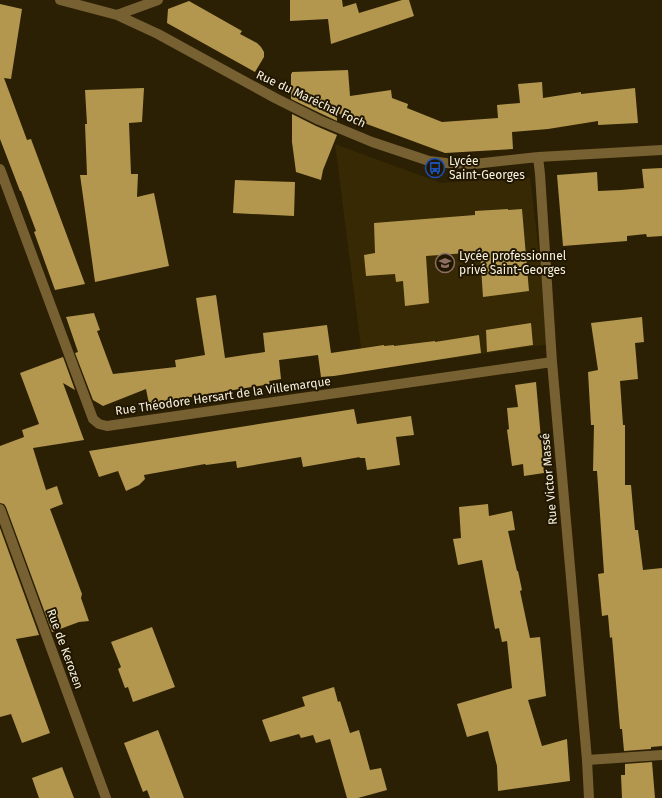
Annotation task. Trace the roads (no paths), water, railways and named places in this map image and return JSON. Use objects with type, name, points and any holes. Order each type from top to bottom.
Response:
[{"type":"street","name":"Rue du Maréchal Foch","points":[[60,0],[117,15],[158,34],[275,98],[319,120],[372,142],[429,161],[474,164],[538,157],[662,150]]},
{"type":"street","points":[[117,15],[158,0]]},
{"type":"street","name":"Rue Victor Massé","points":[[538,157],[552,362],[587,760],[589,798]]},
{"type":"street","name":"Rue Théodore Hersart de la Villemarque","points":[[0,170],[93,419],[99,424],[107,426],[552,362]]},
{"type":"street","name":"Rue de Kerozen","points":[[0,509],[106,798]]},
{"type":"street","points":[[587,760],[662,755]]},
{"type":"place","name":"Lycée Saint-Georges","points":[[435,168]]},
{"type":"place","name":"Lycée professionnel privé Saint-Georges","points":[[445,263]]}]
